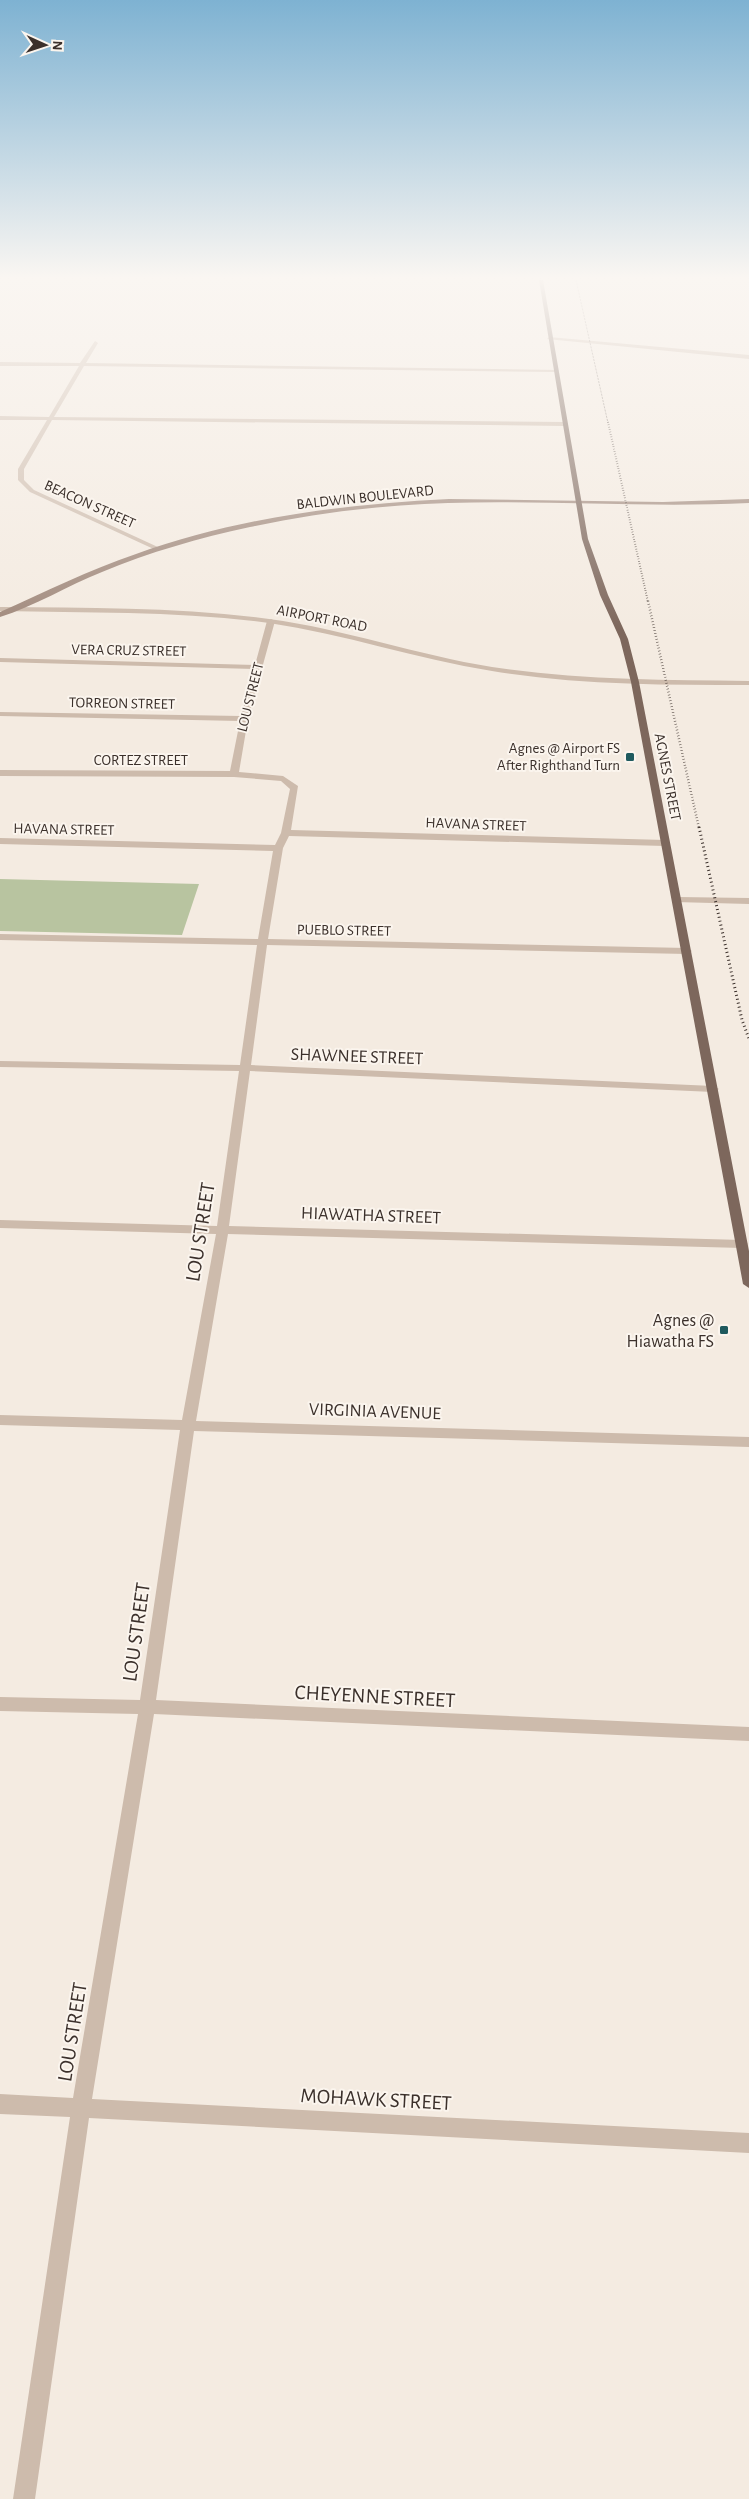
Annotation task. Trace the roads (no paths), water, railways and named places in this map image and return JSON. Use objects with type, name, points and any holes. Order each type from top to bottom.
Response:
[{"type":"main road","name":"AGNES STREET","points":[[560,397],[585,539],[604,595],[624,639],[634,682],[678,900],[749,1284]]},
{"type":"main road","name":"BALDWIN BOULEVARD","points":[[0,614],[88,575],[158,549],[223,530],[363,508],[406,503],[749,501]]},
{"type":"street","name":"BEACON STREET","points":[[64,397],[21,469],[21,480],[32,491],[158,549]]},
{"type":"street","points":[[0,418],[564,424]]},
{"type":"street","name":"AIRPORT ROAD","points":[[0,609],[157,612],[271,621],[344,635],[490,669],[561,679],[749,683]]},
{"type":"street","name":"LOU STREET","points":[[234,774],[244,719],[271,621]]},
{"type":"street","name":"VERA CRUZ STREET","points":[[0,660],[257,667]]},
{"type":"street","name":"TORREON STREET","points":[[0,714],[244,719]]},
{"type":"street","name":"CORTEZ STREET","points":[[0,773],[234,774],[282,779]]},
{"type":"street","name":"LOU STREET","points":[[24,2499],[81,2107],[147,1707],[188,1424],[223,1228],[262,943],[278,848],[286,833],[295,788],[282,779]]},
{"type":"street","name":"HAVANA STREET","points":[[286,833],[665,843]]},
{"type":"street","name":"HAVANA STREET","points":[[0,841],[278,848]]},
{"type":"street","points":[[678,900],[749,901]]},
{"type":"street","name":"PUEBLO STREET","points":[[0,937],[687,951]]},
{"type":"street","name":"SHAWNEE STREET","points":[[0,1064],[246,1068],[713,1089]]},
{"type":"street","name":"HIAWATHA STREET","points":[[0,1224],[223,1228],[742,1244]]},
{"type":"street","name":"VIRGINIA AVENUE","points":[[0,1420],[188,1424],[749,1442]]},
{"type":"street","name":"CHEYENNE STREET","points":[[0,1704],[147,1707],[749,1734]]},
{"type":"street","name":"MOHAWK STREET","points":[[0,2104],[749,2143]]},
{"type":"railway","points":[[602,397],[608,423]]},
{"type":"railway","points":[[608,422],[648,602]]},
{"type":"railway","points":[[648,601],[699,828]]},
{"type":"railway","points":[[699,827],[742,1020],[749,1039]]},
{"type":"place","name":"Agnes @ Airport FS After Righthand Turn","points":[[630,757]]},
{"type":"place","name":"Agnes @ Hiawatha FS","points":[[724,1330]]}]
